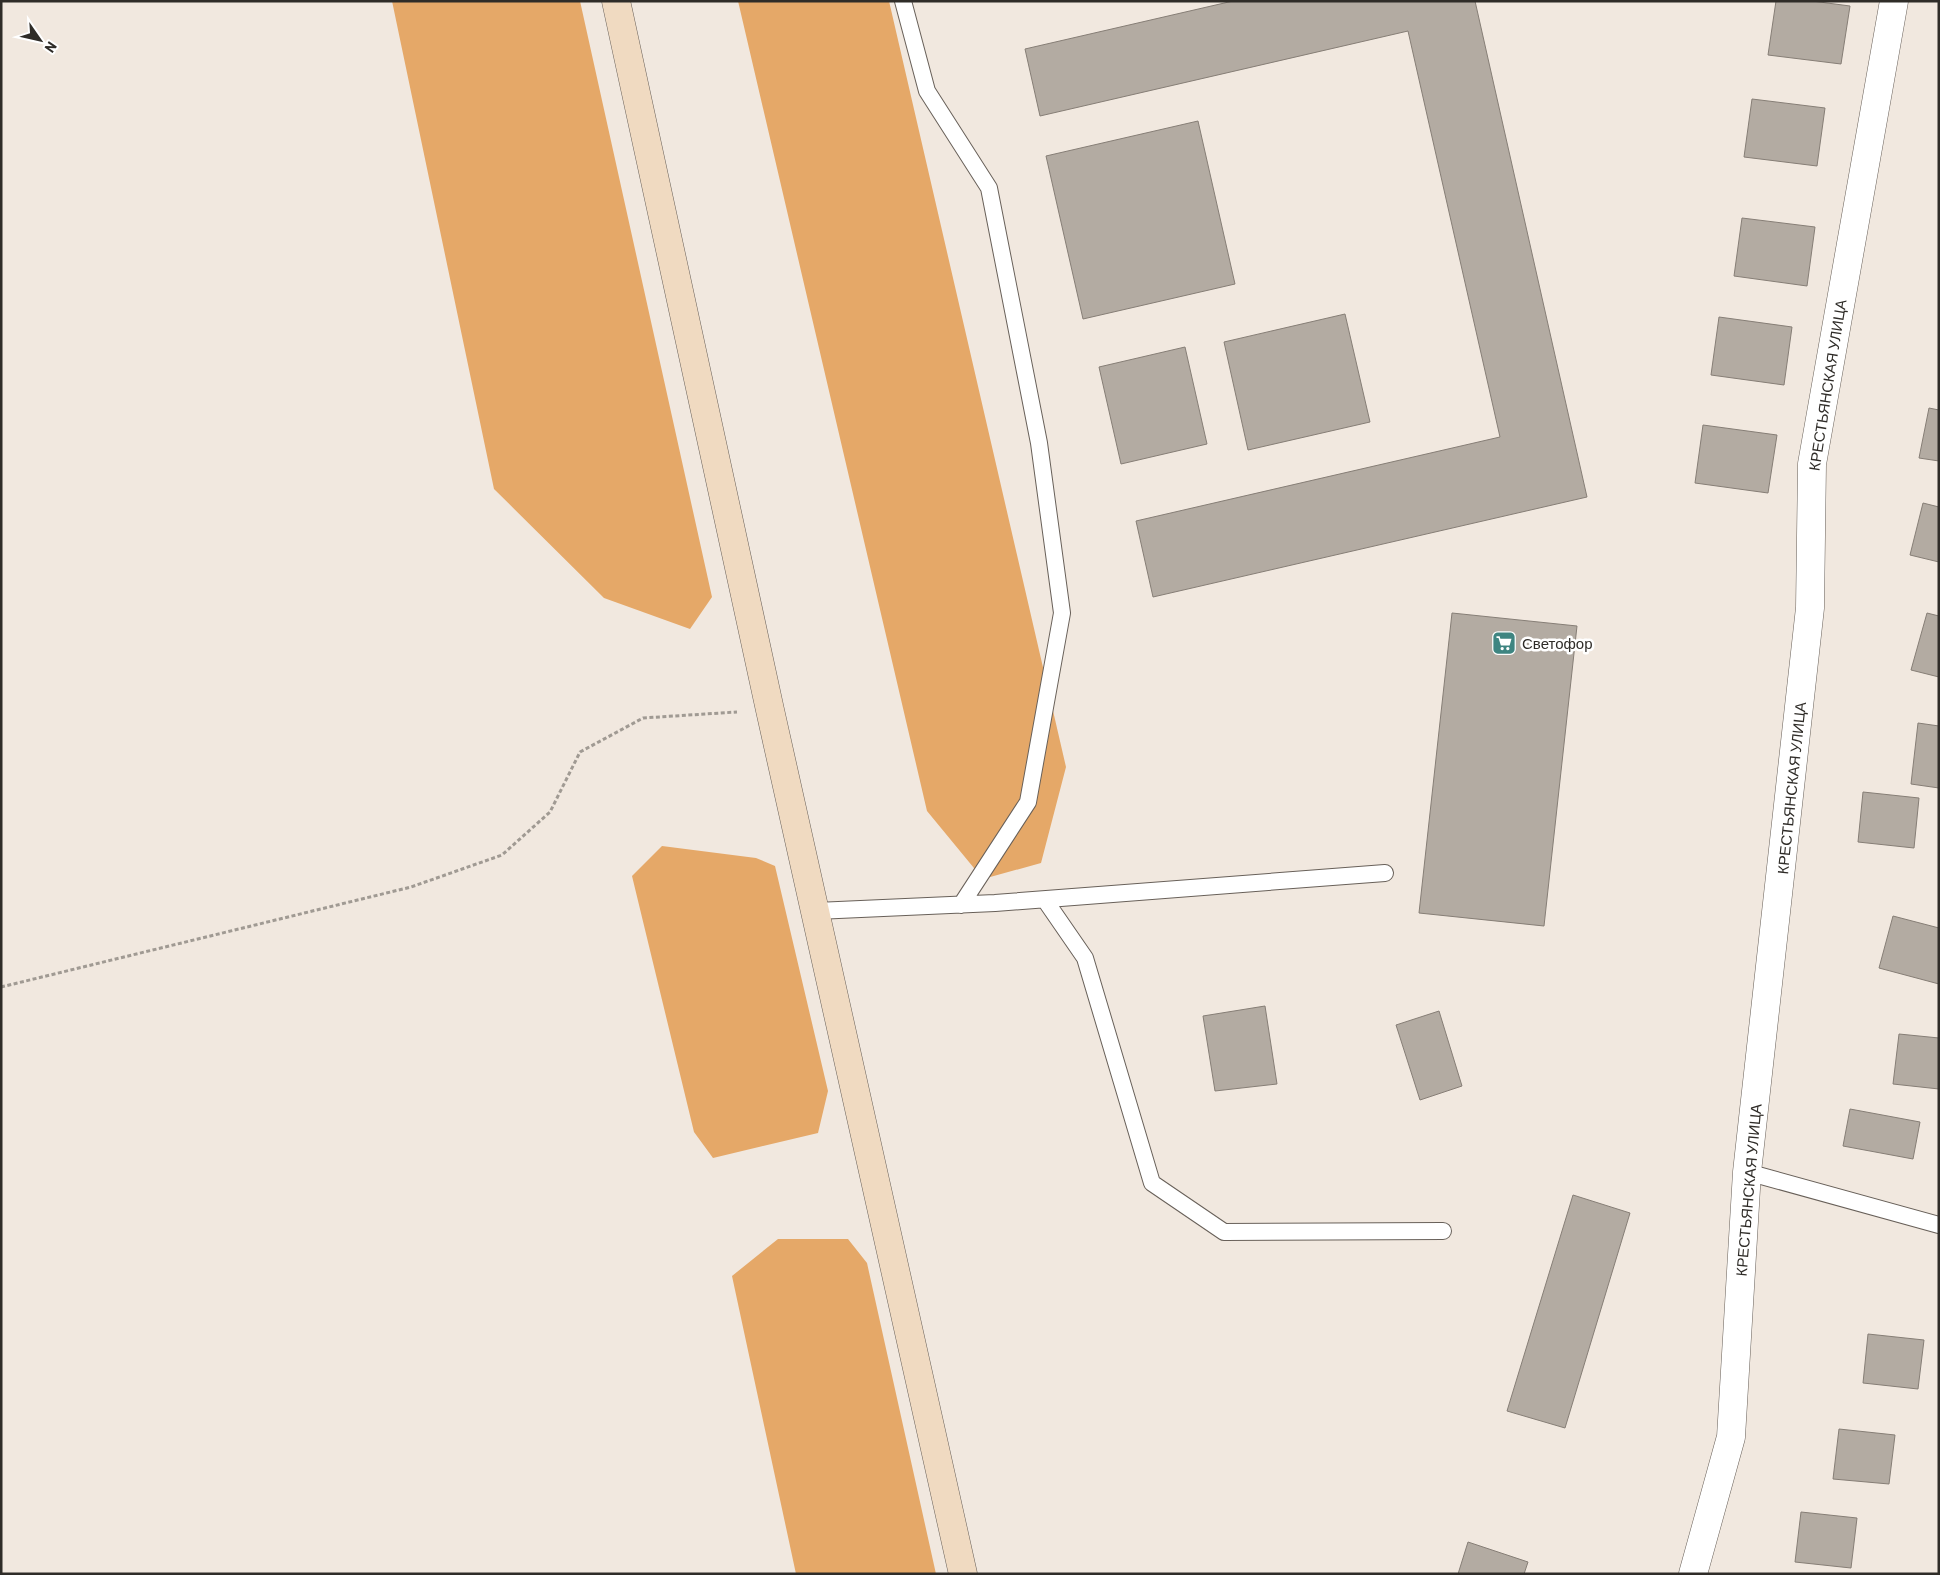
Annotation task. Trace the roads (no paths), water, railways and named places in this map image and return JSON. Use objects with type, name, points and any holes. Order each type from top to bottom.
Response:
[{"type":"street","points":[[616,1],[770,710],[963,1574]]},
{"type":"street","name":"КРЕСТЬЯНСКАЯ УЛИЦА","points":[[1693,1574],[1732,1436],[1747,1172],[1810,608],[1812,464],[1894,1]]},
{"type":"lane","points":[[904,1],[927,91],[989,188],[1039,443],[1062,613],[1028,802],[961,905]]},
{"type":"lane","points":[[816,911],[1045,900],[1384,873]]},
{"type":"lane","points":[[1045,900],[1085,958],[1152,1183],[1224,1232],[1443,1231]]},
{"type":"lane","points":[[1747,1172],[1939,1225]]},
{"type":"place","name":"Светофор","points":[[1504,643]]}]
